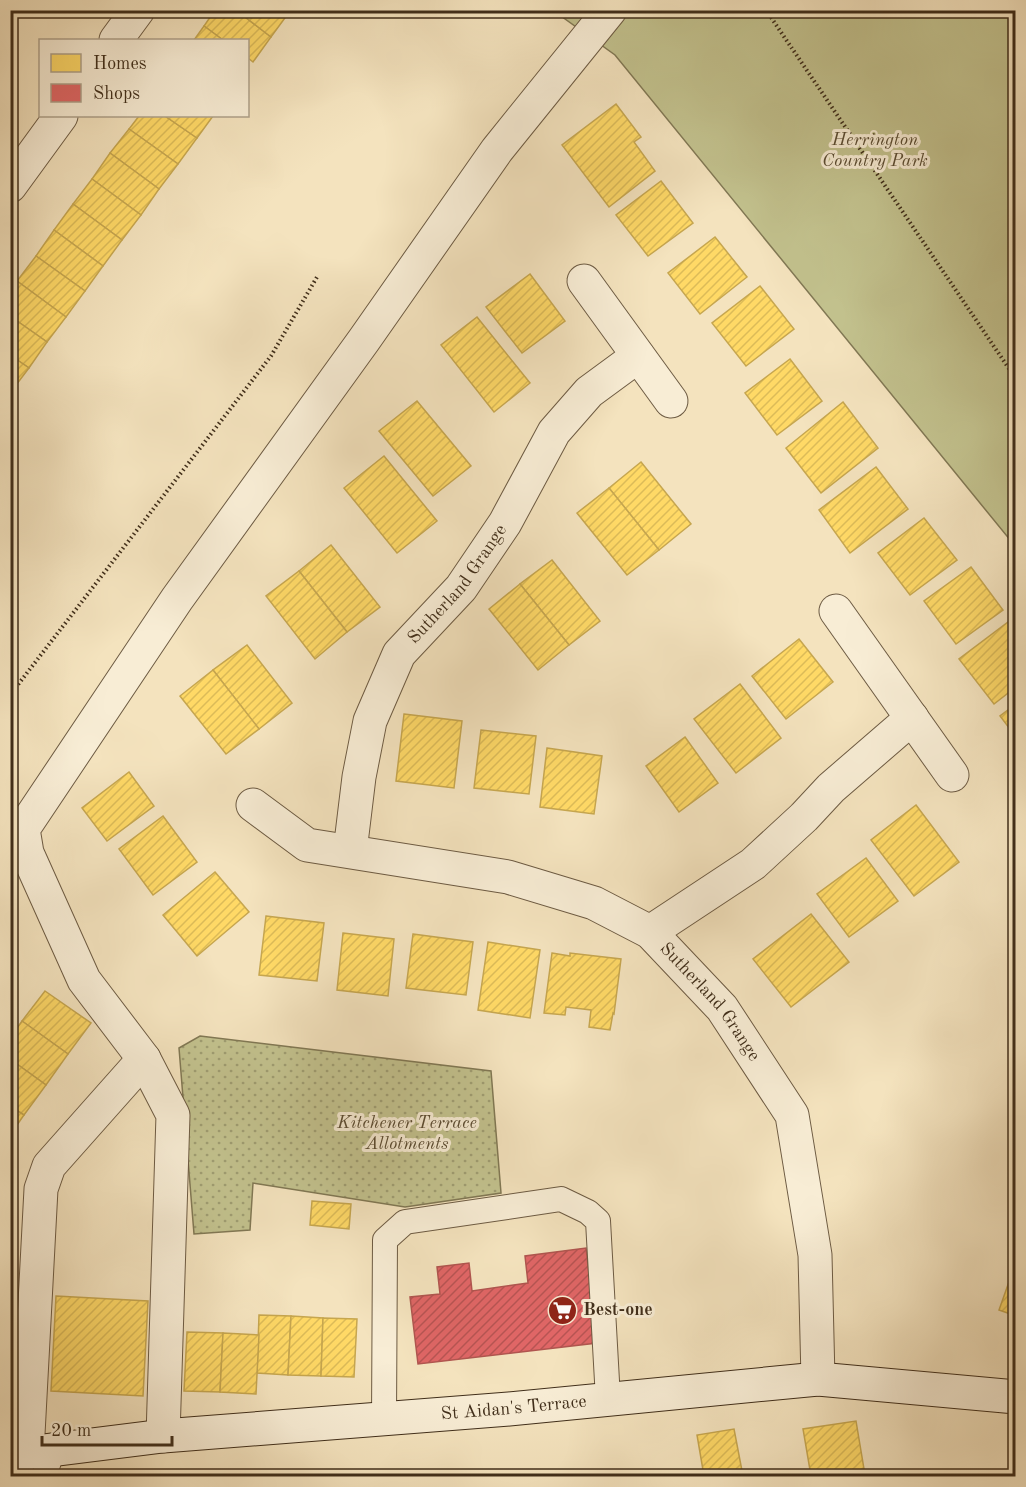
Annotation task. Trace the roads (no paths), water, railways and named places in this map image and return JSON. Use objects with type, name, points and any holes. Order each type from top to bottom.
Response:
[{"type":"street","points":[[117,39],[138,10]]},
{"type":"street","points":[[163,1436],[174,1115],[144,1059],[84,980],[27,853],[23,829],[177,599],[364,340],[497,150],[610,10]]},
{"type":"street","points":[[10,186],[60,117]]},
{"type":"street","points":[[584,281],[671,401]]},
{"type":"street","name":"Sutherland Grange","points":[[350,851],[359,777],[370,721],[399,654],[461,588],[505,523],[554,432],[589,392],[638,356]]},
{"type":"street","points":[[836,611],[952,775]]},
{"type":"street","points":[[650,932],[753,864],[804,817],[831,788],[912,718]]},
{"type":"street","name":"Sutherland Grange","points":[[253,805],[307,845],[508,878],[594,903],[650,932],[722,1008],[792,1115],[815,1255],[818,1379]]},
{"type":"street","points":[[29,1459],[41,1189],[49,1166],[144,1059]]},
{"type":"street","name":"St Aidan's Terrace","points":[[29,1459],[163,1436],[818,1379],[1016,1397]]},
{"type":"lane","points":[[384,1418],[385,1240],[405,1222],[561,1199],[588,1212],[598,1221],[608,1399]]},
{"type":"place","name":"Best-one","points":[[562,1310]]},
{"type":"park label","name":"Herrington Country Park","points":[[875,150]]},
{"type":"park label","name":"Kitchener Terrace Allotments","points":[[407,1133]]}]
